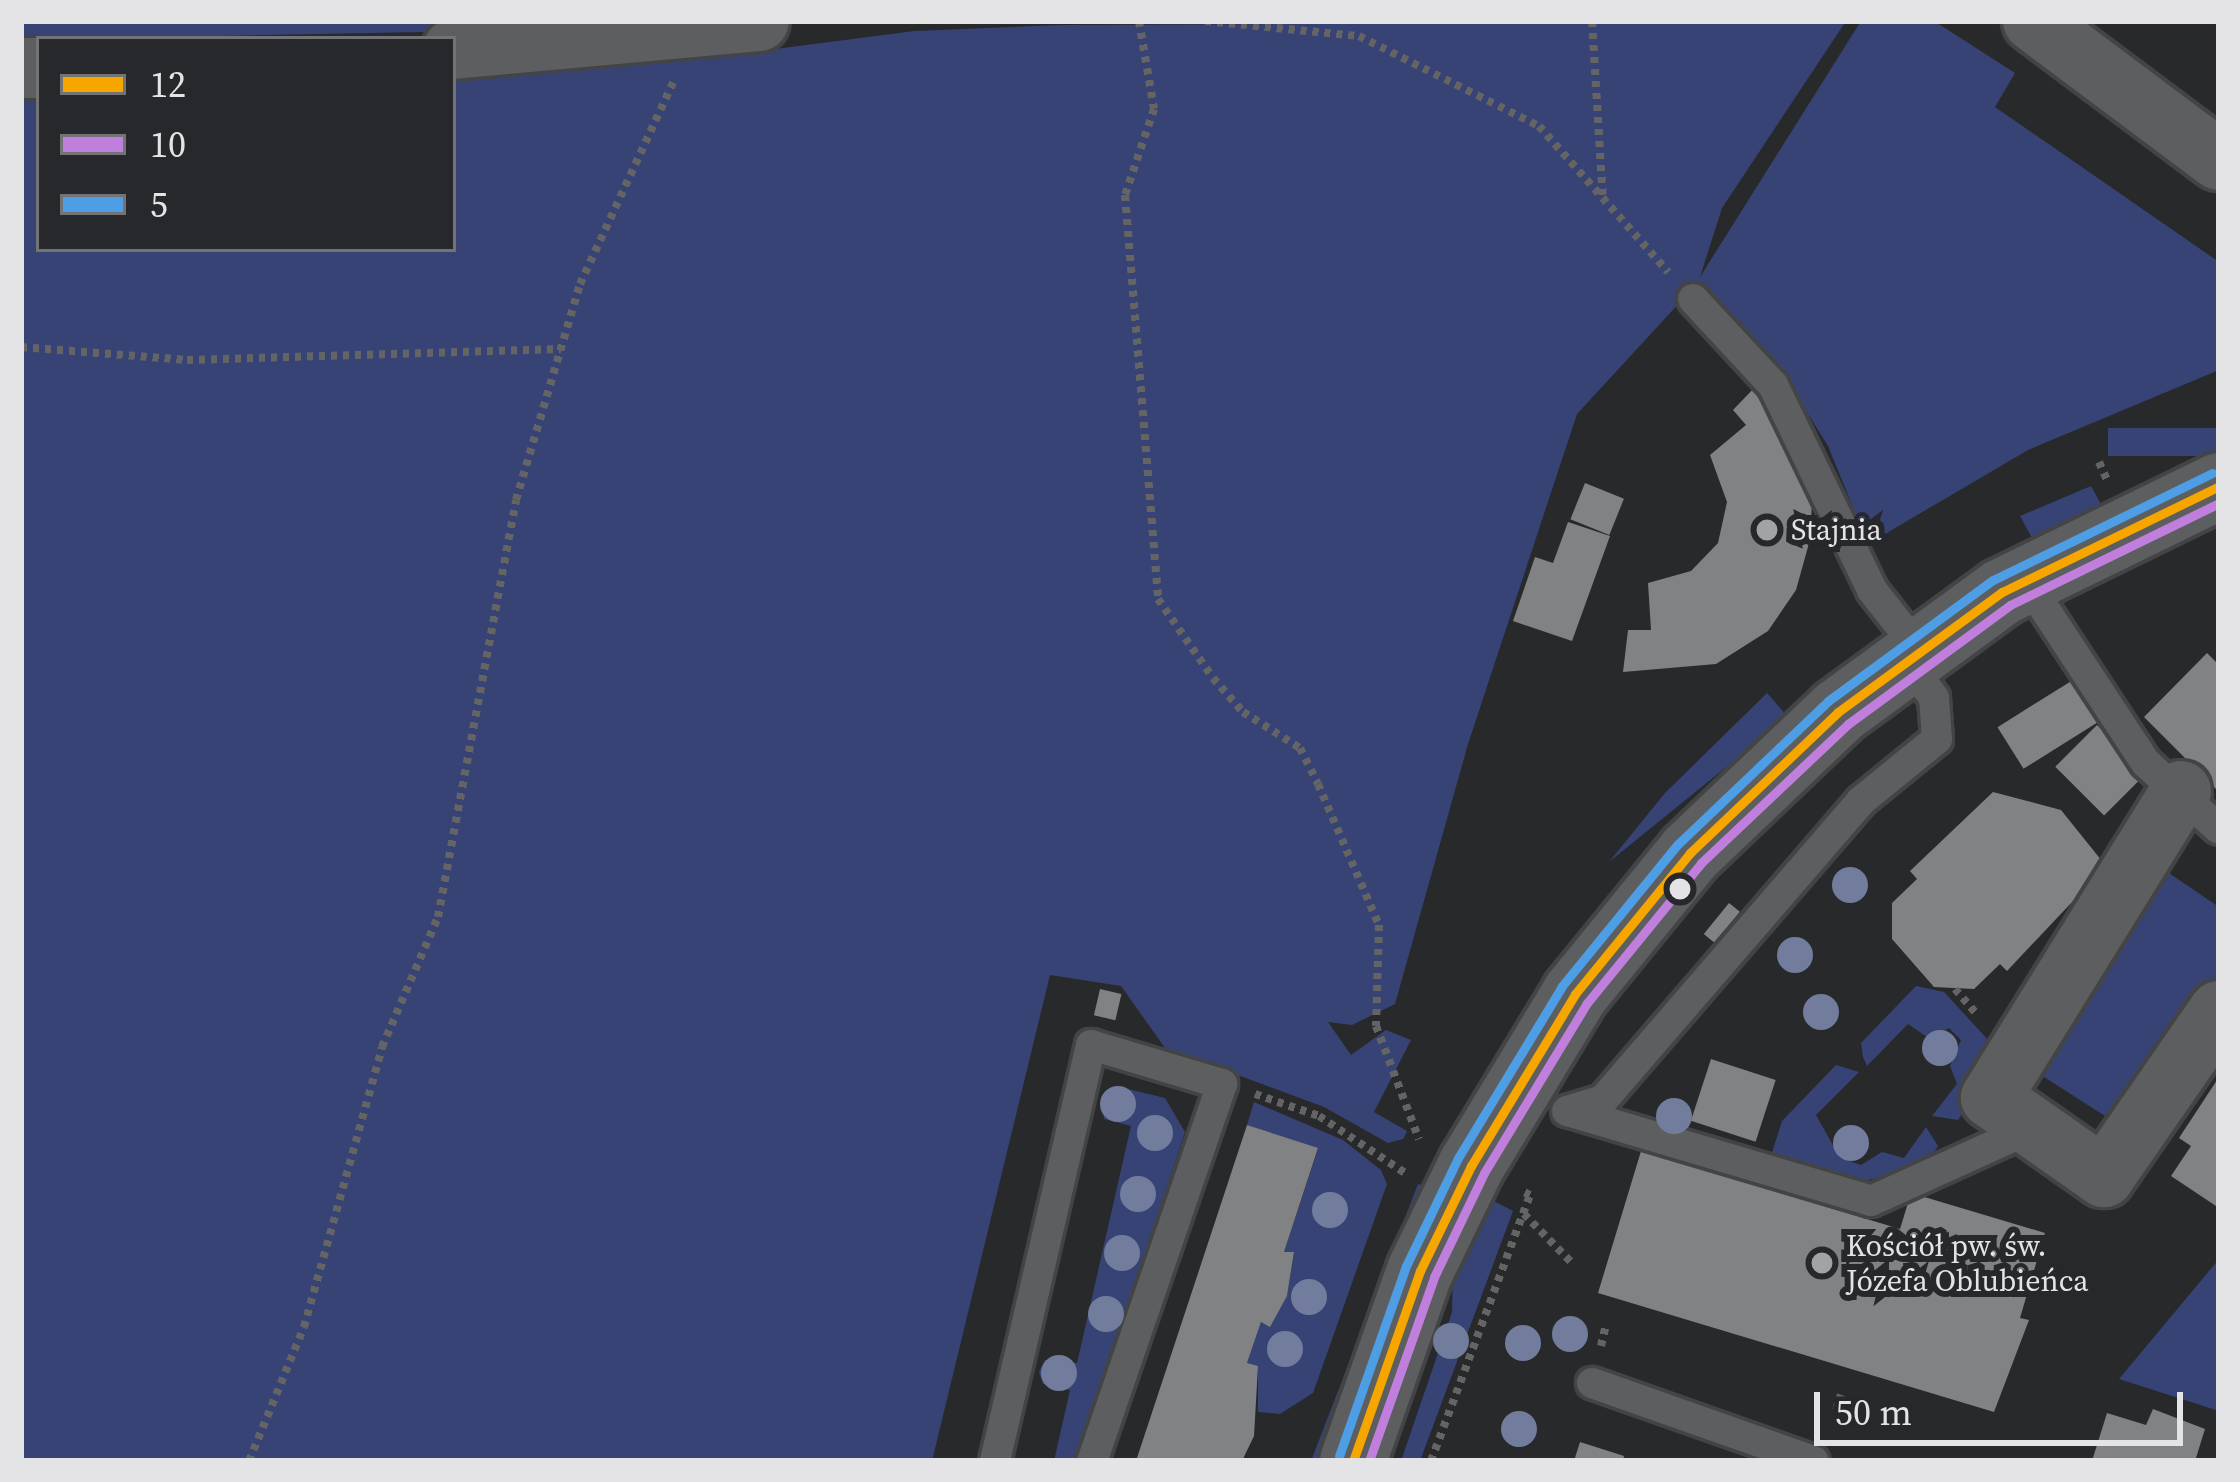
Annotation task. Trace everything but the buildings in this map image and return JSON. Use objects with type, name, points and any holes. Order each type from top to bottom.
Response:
[{"type":"street","points":[[2033,21],[2219,160]]},
{"type":"street","points":[[456,49],[733,23]]},
{"type":"street","points":[[1352,1461],[1429,1249],[1539,1102],[1575,994],[1690,853],[1838,712],[1913,655],[2025,579],[2219,486]]},
{"type":"street","points":[[2200,810],[1991,1098],[2104,1177],[2219,1012]]},
{"type":"lane","points":[[1539,1102],[1603,1100],[1861,801],[1937,739],[1934,698],[1872,590],[1773,385],[1693,299]]},
{"type":"lane","points":[[2025,579],[2135,749],[2200,810]]},
{"type":"lane","points":[[994,1461],[1091,1045],[1222,1084],[1092,1461]]},
{"type":"lane","points":[[1539,1102],[1870,1201],[2030,1129]]},
{"type":"lane","points":[[1592,1383],[1734,1448],[1814,1461]]},
{"type":"path","points":[[1139,21],[1154,109],[1125,195],[1158,599],[1243,712],[1300,748],[1318,784],[1379,926],[1376,1026],[1420,1137]]},
{"type":"path","points":[[1205,21],[1359,36],[1539,126],[1693,299]]},
{"type":"path","points":[[1592,21],[1603,200]]},
{"type":"path","points":[[249,1461],[304,1327],[382,1047],[438,917],[516,500],[580,284],[733,23]]},
{"type":"path","points":[[21,347],[187,360],[560,349]]},
{"type":"path","points":[[1222,1084],[1319,1116],[1406,1174]]},
{"type":"path","points":[[1432,1461],[1530,1195]]},
{"type":"path","points":[[1523,1213],[1574,1264]]},
{"type":"path","points":[[1602,1341],[1606,1324]]},
{"type":"path","points":[[1836,1410],[1841,1395]]},
{"type":"shaded area","points":[[21,21],[546,21],[423,32],[36,36],[21,40]]},
{"type":"shaded area","points":[[1846,21],[1722,208],[1700,277],[1861,21],[1934,21],[2015,73],[1995,107],[2219,262],[2219,370],[2028,450],[1868,544],[1828,446],[1790,385],[1694,287],[1577,414],[1468,744],[1395,1004],[1352,1025],[1328,1022],[1351,1055],[1386,1030],[1411,1040],[1374,1112],[1407,1131],[1403,1139],[1388,1143],[1324,1107],[1165,1048],[1121,986],[1050,975],[932,1461],[21,1461],[21,81],[36,80],[36,252],[456,252],[456,68],[684,61],[914,31],[1062,25]]},
{"type":"shaded area","points":[[2108,428],[2219,428],[2219,456],[2108,456]]},
{"type":"shaded area","points":[[2091,486],[2102,506],[2033,540],[2020,516]]},
{"type":"shaded area","points":[[1767,693],[1788,717],[1609,862],[1665,793]]},
{"type":"shaded area","points":[[2163,869],[2219,907],[2219,977],[2119,1125],[2027,1066]]},
{"type":"shaded area","points":[[1916,986],[1944,992],[2001,1054],[1958,1120],[1932,1116],[1957,1084],[1950,1066],[1961,1040],[1949,1028],[1930,1039],[1908,1024],[1867,1066],[1863,1057],[1861,1043]]},
{"type":"shaded area","points":[[1836,1065],[1859,1072],[1816,1115],[1840,1158],[1861,1165],[1882,1152],[1904,1158],[1926,1127],[1938,1146],[1925,1166],[1856,1183],[1770,1159],[1782,1121]]},
{"type":"shaded area","points":[[1128,1089],[1165,1098],[1185,1132],[1078,1461],[1054,1461],[1070,1390],[1043,1384],[1039,1372],[1045,1360],[1077,1363],[1131,1126],[1104,1119],[1101,1098]]},
{"type":"shaded area","points":[[1254,1102],[1343,1140],[1381,1170],[1387,1184],[1313,1393],[1280,1414],[1258,1412],[1258,1367],[1247,1363],[1261,1322],[1270,1326],[1287,1296],[1294,1253],[1284,1252],[1318,1149],[1247,1125]]},
{"type":"shaded area","points":[[1418,1184],[1424,1186],[1322,1461],[1311,1461]]},
{"type":"shaded area","points":[[1488,1198],[1513,1211],[1420,1461],[1401,1461],[1452,1312],[1453,1265]]},
{"type":"shaded area","points":[[2219,1259],[2219,1411],[2119,1379]]},
{"type":"transit line","name":"5","points":[[1339,1456],[1406,1266],[1458,1158],[1562,986],[1678,844],[1828,701],[1993,580],[2212,473]]},
{"type":"transit line","name":"12","points":[[1353,1461],[1420,1271],[1471,1166],[1575,994],[1690,853],[1838,712],[2002,592],[2219,486]]},
{"type":"transit line","name":"10","points":[[1369,1461],[1434,1277],[1484,1173],[1587,1003],[1701,863],[1848,724],[2010,605],[2219,503]]},
{"type":"place","name":"Stajnia","points":[[1767,530]]},
{"type":"place","name":"Kościół pw. św. Józefa Oblubieńca","points":[[1822,1263]]}]
